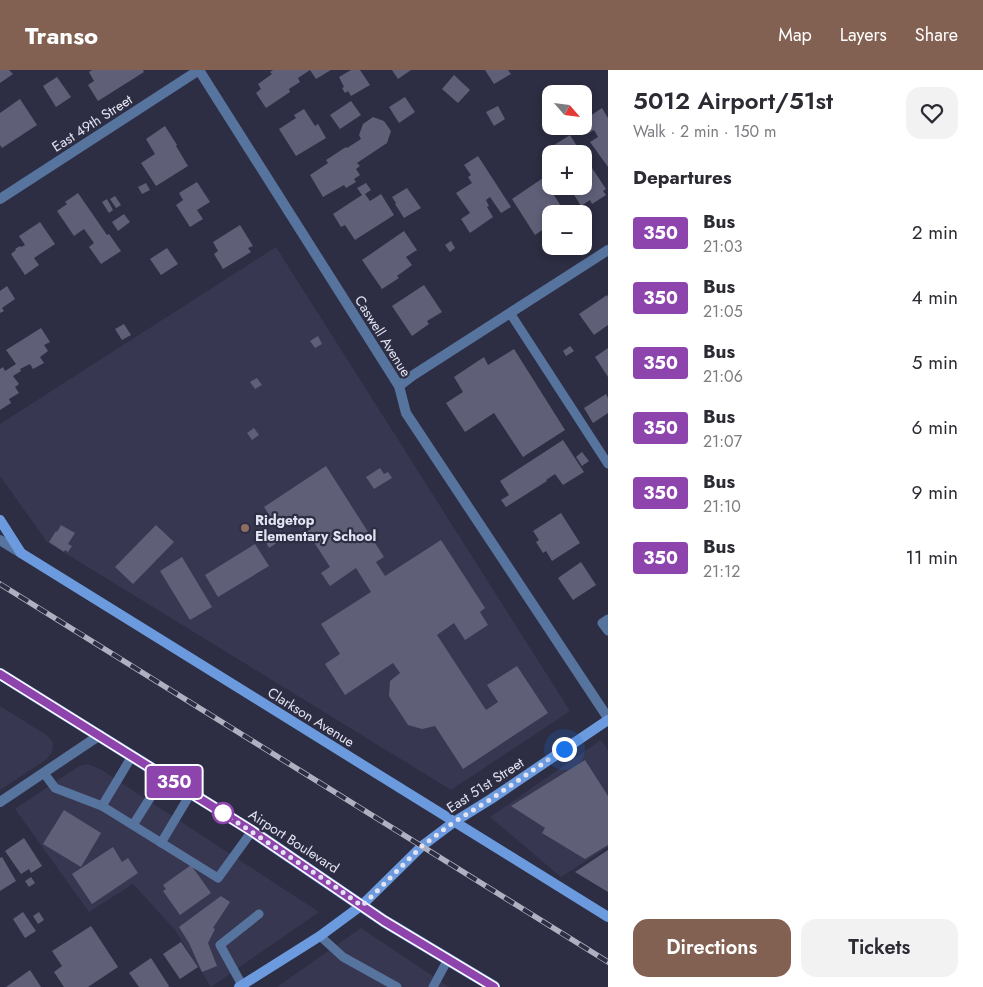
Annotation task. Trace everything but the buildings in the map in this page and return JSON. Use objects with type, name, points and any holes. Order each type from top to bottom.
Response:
[{"type":"main road","name":"Airport Boulevard","points":[[0,674],[252,831],[384,921],[491,986]]},
{"type":"street","name":"East 49th Street","points":[[0,199],[199,70]]},
{"type":"street","name":"Caswell Avenue","points":[[199,70],[399,386],[406,413],[608,719]]},
{"type":"street","points":[[399,386],[608,250]]},
{"type":"street","points":[[0,520],[21,553]]},
{"type":"street","name":"Clarkson Avenue","points":[[0,540],[608,917]]},
{"type":"street","name":"East 51st Street","points":[[242,986],[320,936],[362,906],[422,846],[454,822],[608,719]]},
{"type":"street","points":[[1,800],[100,736]]},
{"type":"lane","points":[[510,313],[608,464]]},
{"type":"lane","points":[[608,619],[602,623],[608,632]]},
{"type":"lane","points":[[102,806],[132,756]]},
{"type":"lane","points":[[44,772],[55,788],[102,806],[218,878],[252,831]]},
{"type":"lane","points":[[132,825],[164,776]]},
{"type":"lane","points":[[161,843],[191,793]]},
{"type":"lane","points":[[242,986],[220,945],[259,914]]},
{"type":"lane","points":[[320,936],[343,957],[397,987]]},
{"type":"lane","points":[[433,987],[448,959]]},
{"type":"shaded area","name":"Ridgetop Elementary School","points":[[276,247],[570,711],[451,790],[47,542],[0,476],[0,424]]},
{"type":"shaded area","points":[[0,706],[48,736],[53,742],[52,752],[47,759],[0,790]]},
{"type":"shaded area","points":[[601,740],[608,750],[608,847],[561,877],[490,817]]},
{"type":"shaded area","points":[[88,764],[100,769],[319,912],[211,987],[175,930],[133,884],[89,912],[15,809],[79,766]]},
{"type":"shaded area","points":[[361,928],[449,987],[277,987]]},
{"type":"railway","points":[[0,584],[608,962]]},
{"type":"bus line","name":"350","points":[[0,674],[252,831],[384,921],[494,987]]},
{"type":"place","name":"Ridgetop Elementary School","points":[[245,528]]},
{"type":"route","points":[[223,813],[362,906],[422,846],[454,822],[564,749]]}]
